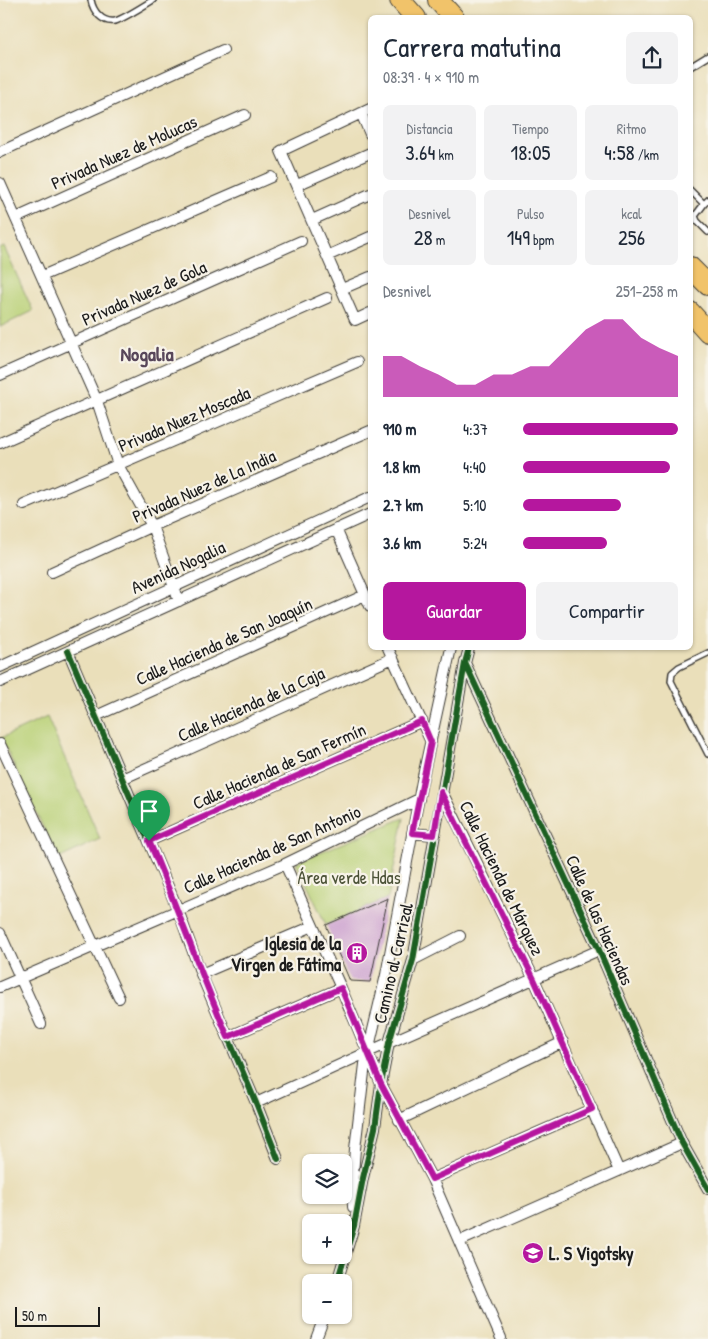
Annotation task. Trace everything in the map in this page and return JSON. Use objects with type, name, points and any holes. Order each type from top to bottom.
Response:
[{"type":"highway","points":[[400,0],[413,15]]},
{"type":"highway","points":[[438,0],[451,15]]},
{"type":"highway","points":[[693,270],[708,285]]},
{"type":"highway","points":[[693,315],[708,332]]},
{"type":"street","points":[[0,152],[223,50]]},
{"type":"street","points":[[368,125],[365,111],[281,151],[355,320],[368,314]]},
{"type":"street","name":"Privada Nuez de Molucas","points":[[16,218],[245,115]]},
{"type":"street","points":[[297,186],[368,154]]},
{"type":"street","points":[[42,276],[271,177]]},
{"type":"street","points":[[0,183],[5,205],[16,218],[97,401],[118,465],[152,526],[179,601]]},
{"type":"street","points":[[312,220],[368,195]]},
{"type":"street","points":[[327,256],[368,238]]},
{"type":"street","name":"Privada Nuez de Gola","points":[[0,375],[301,241]]},
{"type":"street","points":[[342,289],[368,278]]},
{"type":"street","points":[[0,443],[327,298]]},
{"type":"street","name":"Privada Nuez Moscada","points":[[24,505],[357,362]]},
{"type":"street","name":"Privada Nuez de La India","points":[[52,572],[152,526],[368,432]]},
{"type":"street","name":"Avenida Nogalia","points":[[0,667],[368,498]]},
{"type":"street","name":"Avenida Nogalia","points":[[0,682],[368,515]]},
{"type":"street","points":[[336,529],[368,602]]},
{"type":"street","name":"Calle Hacienda de San Joaquín","points":[[96,716],[365,595]]},
{"type":"street","points":[[389,650],[431,742]]},
{"type":"street","name":"Camino al Carrizal","points":[[354,1226],[352,1186],[354,1158],[368,1052],[386,975],[412,833],[451,650]]},
{"type":"street","name":"Camino al Carrizal","points":[[340,1274],[354,1226],[375,1128],[389,1043],[413,960],[441,792],[468,650]]},
{"type":"street","points":[[68,652],[178,910],[201,974],[278,1159]]},
{"type":"street","name":"Calle Hacienda de la Caja","points":[[122,779],[393,658]]},
{"type":"street","name":"Calle de las Haciendas","points":[[465,663],[599,950],[682,1143],[708,1190]]},
{"type":"street","name":"Calle Hacienda de San Fermín","points":[[149,841],[422,721]]},
{"type":"street","points":[[0,744],[119,998]]},
{"type":"street","name":"Calle Hacienda de Márquez","points":[[441,792],[534,979],[619,1171]]},
{"type":"street","name":"Calle Hacienda de San Antonio","points":[[0,987],[285,864],[419,799]]},
{"type":"street","points":[[412,833],[434,835]]},
{"type":"street","points":[[285,864],[341,988],[381,1084],[432,1179],[501,1338]]},
{"type":"street","points":[[201,974],[313,926]]},
{"type":"street","points":[[0,933],[41,1024]]},
{"type":"street","points":[[413,960],[460,936]]},
{"type":"street","points":[[256,1103],[599,950]]},
{"type":"street","points":[[228,1037],[341,988]]},
{"type":"street","points":[[399,1120],[563,1042]]},
{"type":"street","points":[[432,1179],[592,1109]]},
{"type":"street","points":[[460,1241],[682,1143]]},
{"type":"street","points":[[316,1339],[322,1324]]},
{"type":"lane","points":[[91,0],[96,13],[104,20],[116,21],[153,0]]},
{"type":"lane","points":[[693,65],[708,56]]},
{"type":"lane","points":[[693,192],[706,202],[695,216],[697,221],[708,232]]},
{"type":"lane","points":[[708,653],[672,673],[671,681],[708,754]]},
{"type":"green space","points":[[4,247],[33,311],[0,327],[0,249]]},
{"type":"green space","points":[[47,717],[100,839],[58,859],[1,738]]},
{"type":"green space","name":"Área verde Hdas","points":[[404,818],[388,898],[326,925],[296,862]]},
{"type":"building","name":"Iglesia de la Virgen de Fátima","points":[[388,898],[370,982],[350,981],[326,925]]},
{"type":"cycle path","points":[[339,1274],[354,1226],[375,1128],[389,1043],[413,960],[468,650]]},
{"type":"cycle path","points":[[68,651],[178,910],[201,974],[278,1159]]},
{"type":"cycle path","points":[[465,663],[599,950],[682,1143],[708,1189]]},
{"type":"place","name":"Iglesia de la Virgen de Fátima","points":[[357,953]]},
{"type":"place","name":"L. S Vigotsky","points":[[533,1253]]},
{"type":"district","name":"Nogalia","points":[[147,353]]},
{"type":"route","points":[[422,721],[431,742],[412,833],[434,835],[441,792],[534,979],[592,1109],[432,1179],[381,1084],[341,988],[228,1037],[149,841],[422,721]]}]
